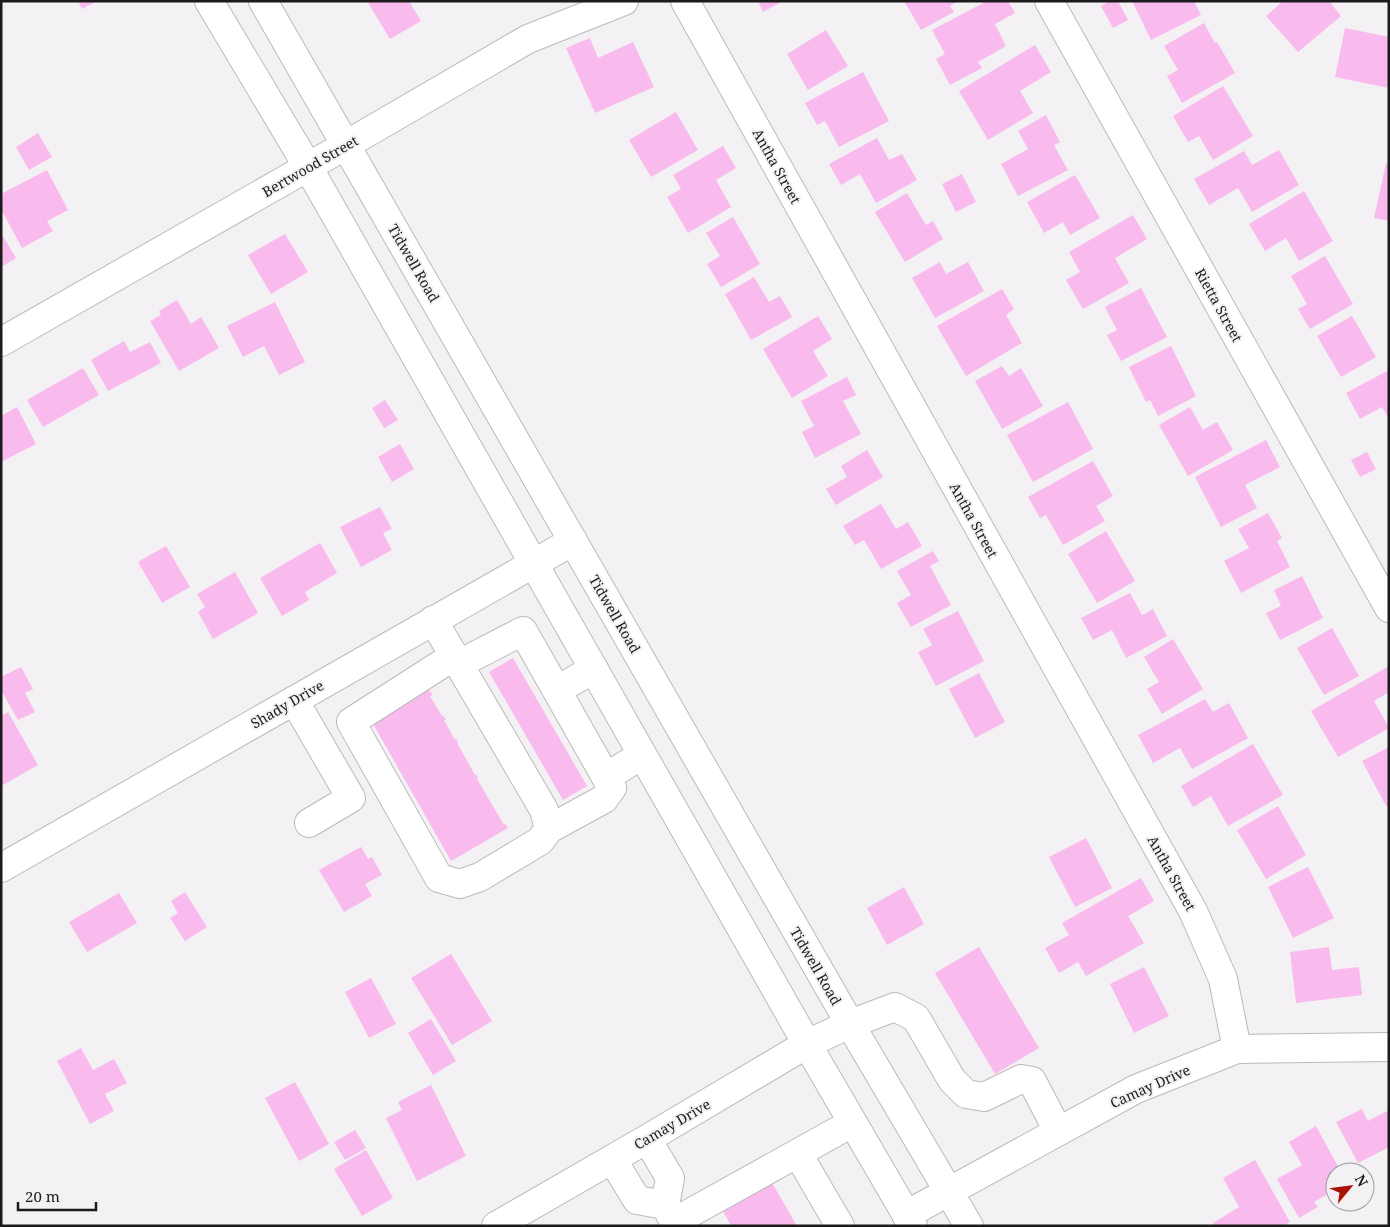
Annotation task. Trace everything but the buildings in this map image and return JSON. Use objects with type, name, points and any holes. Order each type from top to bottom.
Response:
[{"type":"street","points":[[209,1],[308,167],[852,1123],[910,1220]]},
{"type":"street","name":"Tidwell Road","points":[[264,1],[850,1024],[969,1226]]},
{"type":"street","name":"Bertwood Street","points":[[1,342],[347,145],[528,39],[624,1]]},
{"type":"street","name":"Antha Street","points":[[684,1],[1193,911],[1223,979],[1237,1049]]},
{"type":"street","name":"Rietta Street","points":[[1049,1],[1389,608]]},
{"type":"street","name":"Shady Drive","points":[[1,868],[573,541]]},
{"type":"street","points":[[434,620],[544,810],[549,829]]},
{"type":"street","points":[[523,631],[612,788],[604,800],[549,829],[540,841],[480,877],[460,884],[439,878],[351,722],[457,660],[523,631]]},
{"type":"street","points":[[557,690],[594,669]]},
{"type":"street","points":[[294,700],[352,798],[309,822]]},
{"type":"street","points":[[606,777],[642,755]]},
{"type":"street","name":"Camay Drive","points":[[496,1226],[807,1044],[850,1024],[895,1008],[916,1018],[952,1080],[966,1094],[984,1097],[1021,1079],[1032,1081],[1058,1132]]},
{"type":"street","name":"Camay Drive","points":[[910,1220],[950,1191],[1136,1089],[1237,1049],[1389,1047]]},
{"type":"street","points":[[669,1218],[798,1154],[852,1123]]},
{"type":"street","points":[[647,1139],[670,1178],[669,1218]]},
{"type":"street","points":[[798,1154],[840,1226]]},
{"type":"street","points":[[612,1159],[637,1200],[669,1218]]}]
